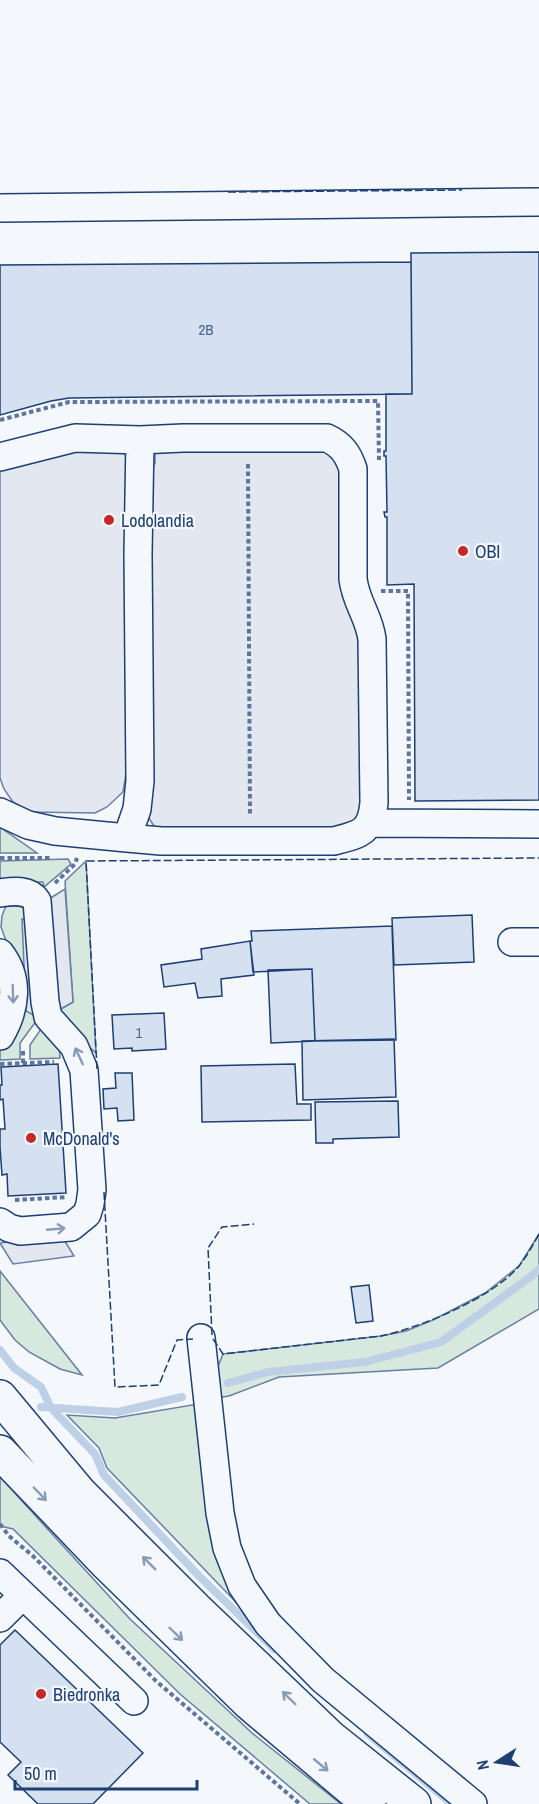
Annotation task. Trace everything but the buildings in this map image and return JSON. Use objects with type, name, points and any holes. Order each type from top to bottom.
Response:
[{"type":"main road","points":[[0,1397],[80,1493],[196,1609],[330,1737],[414,1804]]},
{"type":"main road","points":[[0,1452],[115,1573],[240,1695],[321,1766],[369,1804]]},
{"type":"lane","points":[[0,208],[539,202]]},
{"type":"lane","points":[[0,457],[75,438],[140,440],[327,438],[338,444],[348,455],[353,469],[353,579],[355,594],[370,623],[372,639],[374,803],[370,823],[359,834],[334,841],[162,841],[127,838],[56,831],[28,825],[0,812]]},
{"type":"lane","points":[[127,838],[137,809],[140,781],[138,577],[140,440]]},
{"type":"lane","points":[[370,823],[539,824]]},
{"type":"lane","points":[[0,893],[18,891],[34,897],[37,901],[48,1017],[74,1046],[84,1070],[92,1190],[87,1214],[71,1227],[20,1231],[9,1228],[4,1211]]},
{"type":"lane","points":[[0,953],[9,971],[14,1000],[11,1014],[0,1036]]},
{"type":"lane","points":[[201,1338],[222,1522],[227,1548],[242,1586],[268,1624],[323,1680],[473,1804]]},
{"type":"lane","points":[[0,1573],[134,1701]]},
{"type":"lane","points":[[0,1617],[23,1595]]},
{"type":"path","points":[[0,420],[69,402],[378,401],[379,461]]},
{"type":"path","points":[[247,402],[250,841]]},
{"type":"path","points":[[381,591],[408,591],[408,823]]},
{"type":"path","points":[[34,897],[46,891],[75,864],[78,857],[67,857]]},
{"type":"path","points":[[0,858],[56,858]]},
{"type":"path","points":[[0,1064],[63,1062]]},
{"type":"path","points":[[4,1211],[72,1197]]},
{"type":"path","points":[[0,1524],[9,1536],[33,1556],[156,1681],[300,1804]]},
{"type":"shaded area","points":[[324,449],[338,459],[359,626],[361,815],[344,828],[156,829],[148,817],[149,475],[155,463],[155,451]]},
{"type":"shaded area","points":[[72,450],[122,451],[126,456],[130,749],[123,792],[107,807],[95,813],[30,812],[13,802],[0,778],[0,469]]},
{"type":"shaded area","points":[[0,827],[37,853],[0,853]]},
{"type":"shaded area","points":[[68,859],[71,864],[44,887],[43,882],[0,882],[0,861]]},
{"type":"shaded area","points":[[86,861],[96,1053],[52,1014],[73,1002],[65,881]]},
{"type":"shaded area","points":[[65,889],[73,1002],[52,1014],[44,902]]},
{"type":"shaded area","points":[[9,904],[18,904],[25,909],[37,1020],[20,1043],[20,1059],[0,1060],[0,1049],[18,974],[1,927],[2,916]]},
{"type":"shaded area","points":[[22,919],[29,919],[35,1016],[26,1011]]},
{"type":"shaded area","points":[[41,1029],[59,1044],[60,1058],[30,1059],[30,1045]]},
{"type":"shaded area","points":[[539,1234],[539,1309],[438,1368],[279,1377],[229,1396],[216,1398],[213,1379],[223,1354],[381,1336],[406,1331],[485,1293],[519,1266]]},
{"type":"shaded area","points":[[61,1235],[74,1256],[13,1264],[0,1243]]},
{"type":"shaded area","points":[[0,1271],[82,1375],[60,1369],[29,1352],[15,1340],[0,1320]]},
{"type":"shaded area","points":[[198,1404],[254,1621],[107,1468],[99,1448],[67,1415],[115,1418]]},
{"type":"shaded area","points":[[0,1477],[130,1619],[252,1733],[341,1804],[310,1804],[180,1694],[13,1529],[0,1526]]},
{"type":"waterway","points":[[228,1383],[268,1372],[365,1362],[441,1342],[539,1269]]},
{"type":"waterway","points":[[0,1350],[14,1368],[41,1387],[51,1408],[95,1454],[104,1475],[198,1575],[274,1649]]},
{"type":"waterway","points":[[41,1407],[118,1412],[182,1397]]},
{"type":"waterway","points":[[368,1734],[452,1804]]},
{"type":"fence","points":[[228,192],[462,190]]},
{"type":"fence","points":[[97,1069],[86,861],[539,858]]},
{"type":"fence","points":[[104,1192],[115,1387],[159,1385],[177,1340],[193,1339]]},
{"type":"fence","points":[[212,1335],[208,1248],[222,1227],[254,1224]]},
{"type":"fence","points":[[213,1339],[223,1354],[381,1336],[398,1332],[455,1310],[492,1289],[519,1266],[539,1234]]},
{"type":"place","name":"Lodolandia","points":[[109,520]]},
{"type":"place","name":"OBI","points":[[463,551]]},
{"type":"place","name":"McDonald's","points":[[31,1138]]},
{"type":"place","name":"Biedronka","points":[[41,1694]]}]
